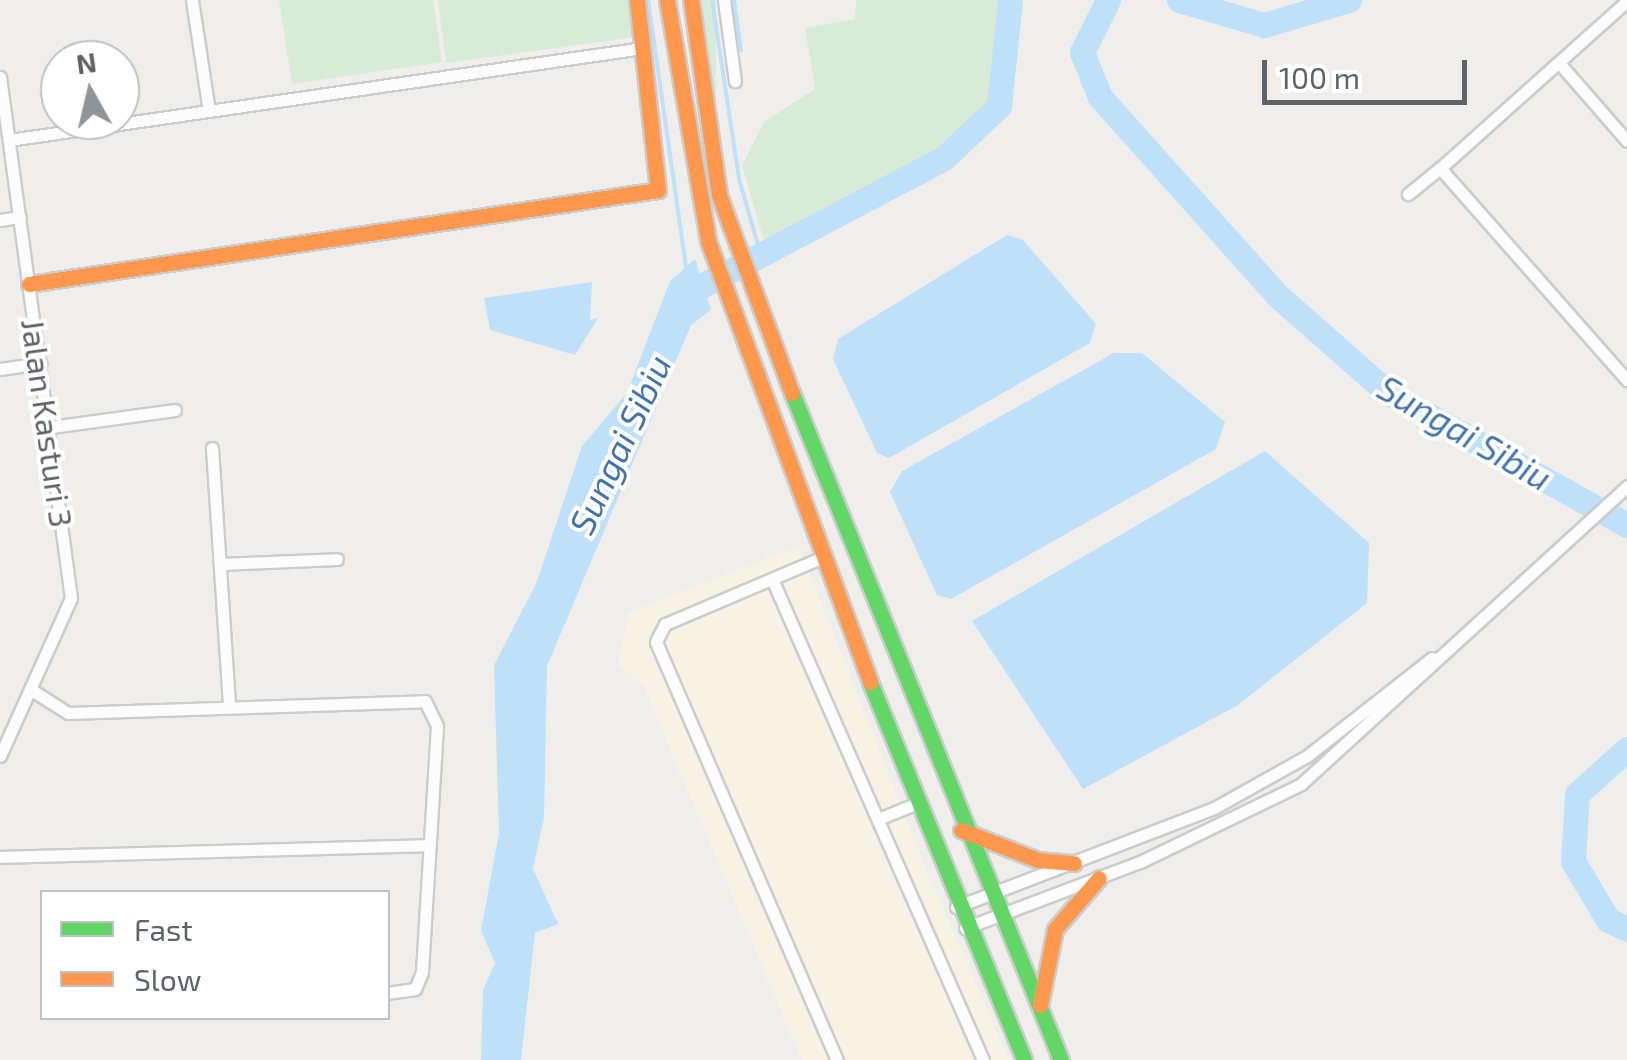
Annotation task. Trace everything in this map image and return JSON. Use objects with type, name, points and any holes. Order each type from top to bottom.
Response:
[{"type":"street","points":[[192,0],[209,111]]},
{"type":"street","points":[[30,284],[653,192],[644,48],[636,0]]},
{"type":"street","points":[[667,0],[697,199],[822,557],[915,804],[1024,1060]]},
{"type":"street","points":[[724,0],[735,81]]},
{"type":"street","points":[[691,1],[719,195],[774,357],[961,830],[1060,1060]]},
{"type":"street","points":[[1408,194],[1627,1]]},
{"type":"street","points":[[9,140],[644,48]]},
{"type":"street","points":[[1560,64],[1627,141]]},
{"type":"street","name":"Jalan Kasturi 3","points":[[0,77],[51,427],[71,603],[0,756]]},
{"type":"street","points":[[1440,168],[1627,380]]},
{"type":"street","points":[[0,220],[20,217]]},
{"type":"street","points":[[0,369],[41,363]]},
{"type":"street","points":[[51,427],[175,410]]},
{"type":"street","points":[[212,448],[229,704]]},
{"type":"street","points":[[965,928],[1100,878],[1301,784],[1624,488]]},
{"type":"street","points":[[822,557],[666,624],[656,642],[836,1060]]},
{"type":"street","points":[[220,564],[337,559]]},
{"type":"street","points":[[772,578],[982,1060]]},
{"type":"street","points":[[956,907],[1074,863],[1267,780],[1440,654]]},
{"type":"street","points":[[30,688],[68,713],[229,704],[425,700],[437,726],[420,983],[390,992]]},
{"type":"street","points":[[878,818],[915,804]]},
{"type":"street","points":[[961,830],[1038,860],[1074,863]]},
{"type":"street","points":[[0,857],[428,844]]},
{"type":"street","points":[[1040,1014],[1055,928],[1100,878]]},
{"type":"shaded area","points":[[799,546],[923,862],[1009,1060],[802,1060],[643,685],[618,664],[629,612]]},
{"type":"green space","points":[[279,0],[433,0],[442,62],[292,84]]},
{"type":"green space","points":[[438,0],[631,0],[636,37],[446,63]]},
{"type":"green space","points":[[702,0],[716,0],[716,157],[702,157]]},
{"type":"green space","points":[[856,0],[1004,0],[991,101],[942,149],[766,248],[742,165],[764,122],[815,89],[805,28],[855,19]]},
{"type":"water","points":[[1007,235],[1023,240],[1096,324],[1090,343],[889,458],[877,453],[833,359],[838,339]]},
{"type":"water","points":[[695,259],[711,310],[691,325],[547,666],[544,817],[533,869],[558,924],[535,933],[521,1060],[481,1060],[483,990],[495,963],[481,931],[499,833],[494,665],[537,582],[582,446],[627,393],[670,281]]},
{"type":"water","points":[[592,282],[590,320],[598,318],[575,355],[490,330],[484,298]]},
{"type":"water","points":[[1114,353],[1142,353],[1225,422],[1216,449],[951,599],[937,595],[890,492],[902,471]]},
{"type":"water","points":[[1265,451],[1369,543],[1367,603],[1238,705],[1083,789],[972,621]]},
{"type":"waterway","points":[[648,0],[686,267]]},
{"type":"waterway","points":[[712,0],[739,179],[761,255]]},
{"type":"waterway","points":[[734,0],[741,51]]},
{"type":"waterway","name":"Sungai Sibiu","points":[[683,305],[690,292],[944,158],[999,106],[1010,0]]},
{"type":"waterway","name":"Sungai Sibiu","points":[[1108,0],[1082,52],[1100,97],[1278,296],[1388,393],[1627,525]]},
{"type":"waterway","name":"Sungai Sibiu","points":[[1179,0],[1264,25],[1349,0]]},
{"type":"waterway","name":"Sungai Sibiu","points":[[1627,749],[1577,794],[1573,861],[1608,920],[1627,929]]},
{"type":"traffic: fast","points":[[792,393],[1061,1060]]},
{"type":"traffic: fast","points":[[870,682],[1024,1060]]},
{"type":"traffic: slow","points":[[29,284],[658,190],[637,0]]},
{"type":"traffic: slow","points":[[667,0],[708,241],[870,682]]},
{"type":"traffic: slow","points":[[691,0],[719,195],[792,393]]},
{"type":"traffic: slow","points":[[961,830],[1038,860],[1074,863]]},
{"type":"traffic: slow","points":[[1040,1005],[1055,929],[1099,878]]}]
